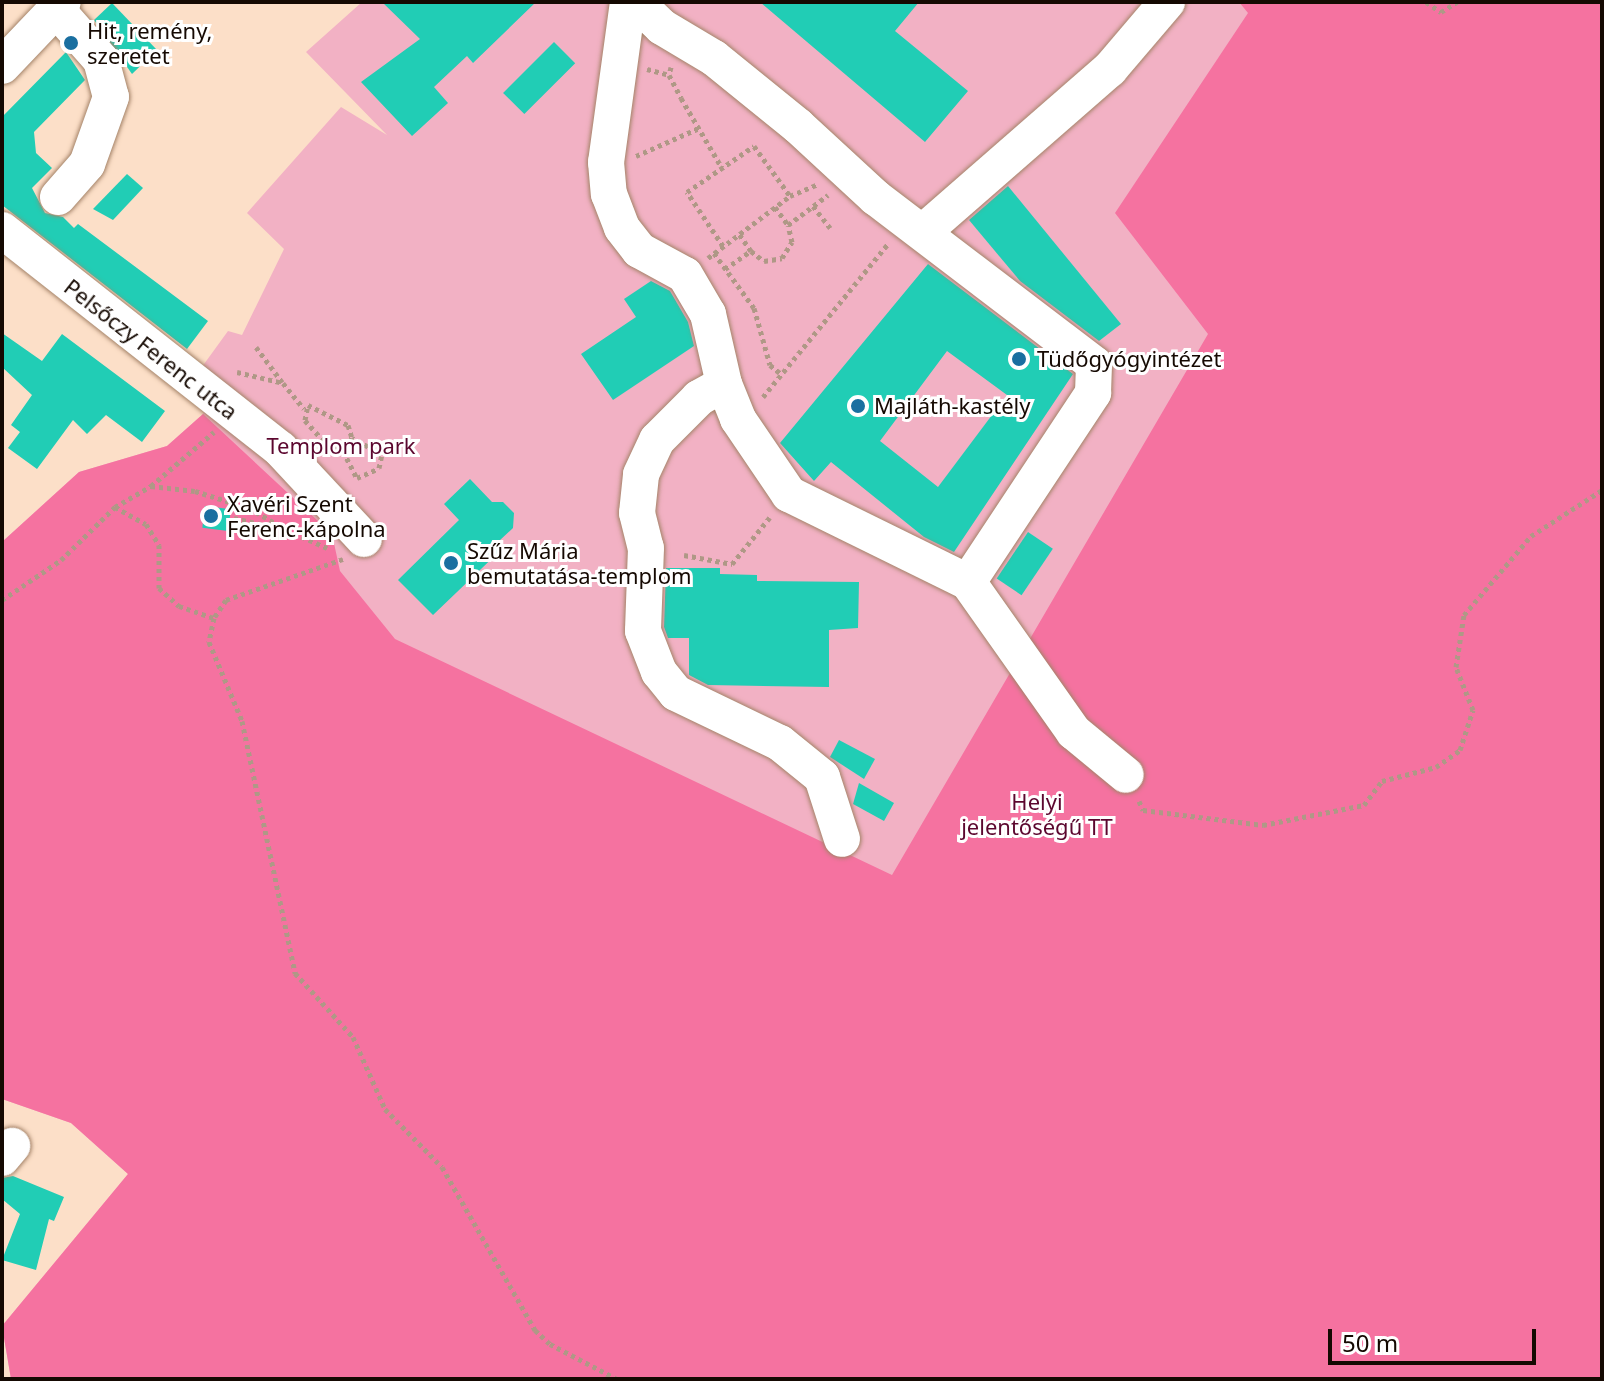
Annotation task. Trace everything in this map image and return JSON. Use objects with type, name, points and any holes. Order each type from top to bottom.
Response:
[{"type":"street","points":[[628,2],[606,162],[609,194],[622,228],[639,250],[685,275],[708,314],[724,384],[738,419],[789,494],[968,582],[1074,732],[1126,775]]},
{"type":"street","points":[[636,2],[662,27],[714,58],[914,226],[1094,364],[1093,393],[968,582]]},
{"type":"street","points":[[914,226],[1110,69],[1167,2]]},
{"type":"street","points":[[2,66],[59,6],[101,60],[111,97],[87,164],[58,197]]},
{"type":"street","name":"Pelsőczy Ferenc utca","points":[[2,230],[280,449],[357,546]]},
{"type":"street","points":[[724,384],[699,398],[657,440],[641,475],[637,513],[646,548],[643,631],[659,672],[676,693],[780,743],[822,777],[842,839]]},
{"type":"path","points":[[1426,2],[1441,12],[1457,2]]},
{"type":"path","points":[[674,83],[697,129],[722,168]]},
{"type":"path","points":[[606,162],[616,164],[697,129]]},
{"type":"path","points":[[723,246],[687,192],[754,146],[790,196]]},
{"type":"path","points":[[788,225],[828,195],[819,184],[821,172]]},
{"type":"path","points":[[781,374],[770,365],[754,308],[712,255],[790,196],[819,184]]},
{"type":"path","points":[[813,206],[830,228]]},
{"type":"path","points":[[739,234],[751,251],[764,261],[782,258],[792,242],[788,225],[775,207]]},
{"type":"path","points":[[738,419],[914,226]]},
{"type":"path","points":[[725,269],[751,251]]},
{"type":"path","points":[[256,347],[304,409],[305,420],[329,447],[343,451],[357,478],[379,468],[382,454],[352,438],[348,425],[315,405],[304,409]]},
{"type":"path","points":[[230,369],[283,383]]},
{"type":"path","points":[[2,600],[61,560],[115,507],[151,486],[235,414]]},
{"type":"path","points":[[343,451],[352,438]]},
{"type":"path","points":[[151,486],[222,500],[287,530]]},
{"type":"path","points":[[1126,775],[1143,810],[1263,825],[1364,805],[1382,781],[1436,767],[1460,750],[1473,710],[1456,667],[1464,615],[1531,536],[1602,490]]},
{"type":"path","points":[[684,555],[732,564],[789,494]]},
{"type":"path","points":[[115,507],[146,524],[159,545],[159,588],[179,606],[214,618]]},
{"type":"path","points":[[234,518],[357,546]]},
{"type":"path","points":[[336,564],[226,600],[214,618],[209,642],[242,721],[295,973],[353,1037],[385,1109],[442,1167],[535,1330],[550,1344],[617,1379]]},
{"type":"green space","name":"Helyi jelentőségű TT","points":[[362,2],[1602,2],[1602,1379],[11,1379],[2,1326],[128,1174],[71,1123],[2,1099],[2,542],[79,472],[167,446],[203,414],[217,385],[199,371],[228,331],[242,335],[284,249],[247,213],[341,107],[387,135],[306,52]]},
{"type":"green space","name":"Helyi jelentőségű TT","points":[[1239,2],[1602,2],[1602,1379],[11,1379],[2,1326],[128,1174],[71,1123],[2,1099],[2,542],[79,472],[167,446],[203,414],[332,534],[340,571],[395,639],[892,875],[1208,334],[1115,213],[1248,13]]},
{"type":"building","points":[[382,2],[536,2],[473,63],[467,56],[434,87],[448,103],[412,136],[361,82],[420,39]]},
{"type":"building","points":[[760,2],[919,2],[895,31],[968,91],[925,142]]},
{"type":"building","points":[[112,3],[157,50],[132,74],[94,20]]},
{"type":"building","points":[[554,42],[575,63],[524,114],[503,93]]},
{"type":"building","points":[[66,52],[85,80],[34,132],[36,153],[52,168],[32,188],[45,213],[63,217],[74,228],[78,224],[208,321],[187,349],[2,205],[2,117]]},
{"type":"building","points":[[127,174],[143,188],[113,220],[93,209]]},
{"type":"building","points":[[1008,186],[1121,324],[1099,341],[1020,281],[969,220]]},
{"type":"building","name":"Majláth-kastély","points":[[928,264],[1073,374],[954,552],[924,537],[831,462],[814,481],[780,443]],"holes":[[[947,351],[1007,395],[938,487],[880,441]]]},
{"type":"building","points":[[651,281],[670,291],[688,322],[694,346],[613,400],[581,354],[636,317],[624,299]]},
{"type":"building","points":[[2,333],[42,361],[62,334],[165,411],[142,442],[106,415],[87,434],[73,420],[37,469],[8,448],[20,432],[11,425],[32,395],[2,367]]},
{"type":"building","name":"Szűz Mária bemutatása-templom","points":[[470,479],[492,502],[503,502],[514,513],[513,528],[499,541],[505,546],[433,615],[398,580],[459,520],[444,504]]},
{"type":"building","name":"Xavéri Szent Ferenc-kápolna","points":[[205,506],[231,509],[228,531],[202,528]]},
{"type":"building","points":[[1028,532],[1053,549],[1022,595],[997,578]]},
{"type":"building","points":[[666,568],[720,568],[720,574],[757,575],[757,581],[859,582],[858,628],[829,630],[829,687],[708,685],[689,675],[689,638],[668,638],[664,627]]},
{"type":"building","points":[[839,740],[875,759],[864,779],[830,757]]},
{"type":"building","points":[[859,783],[894,803],[884,821],[853,804]]},
{"type":"building","points":[[13,1176],[64,1197],[54,1221],[49,1219],[36,1270],[2,1260],[20,1214],[2,1199],[2,1178]]},
{"type":"place","name":"Hit, remény, szeretet","points":[[71,43]]},
{"type":"place","name":"Tüdőgyógyintézet","points":[[1019,359]]},
{"type":"place","name":"Majláth-kastély","points":[[858,406]]},
{"type":"place","name":"Xavéri Szent Ferenc-kápolna","points":[[211,516]]},
{"type":"place","name":"Szűz Mária bemutatása-templom","points":[[451,563]]},
{"type":"park label","name":"Templom park","points":[[341,446]]}]
